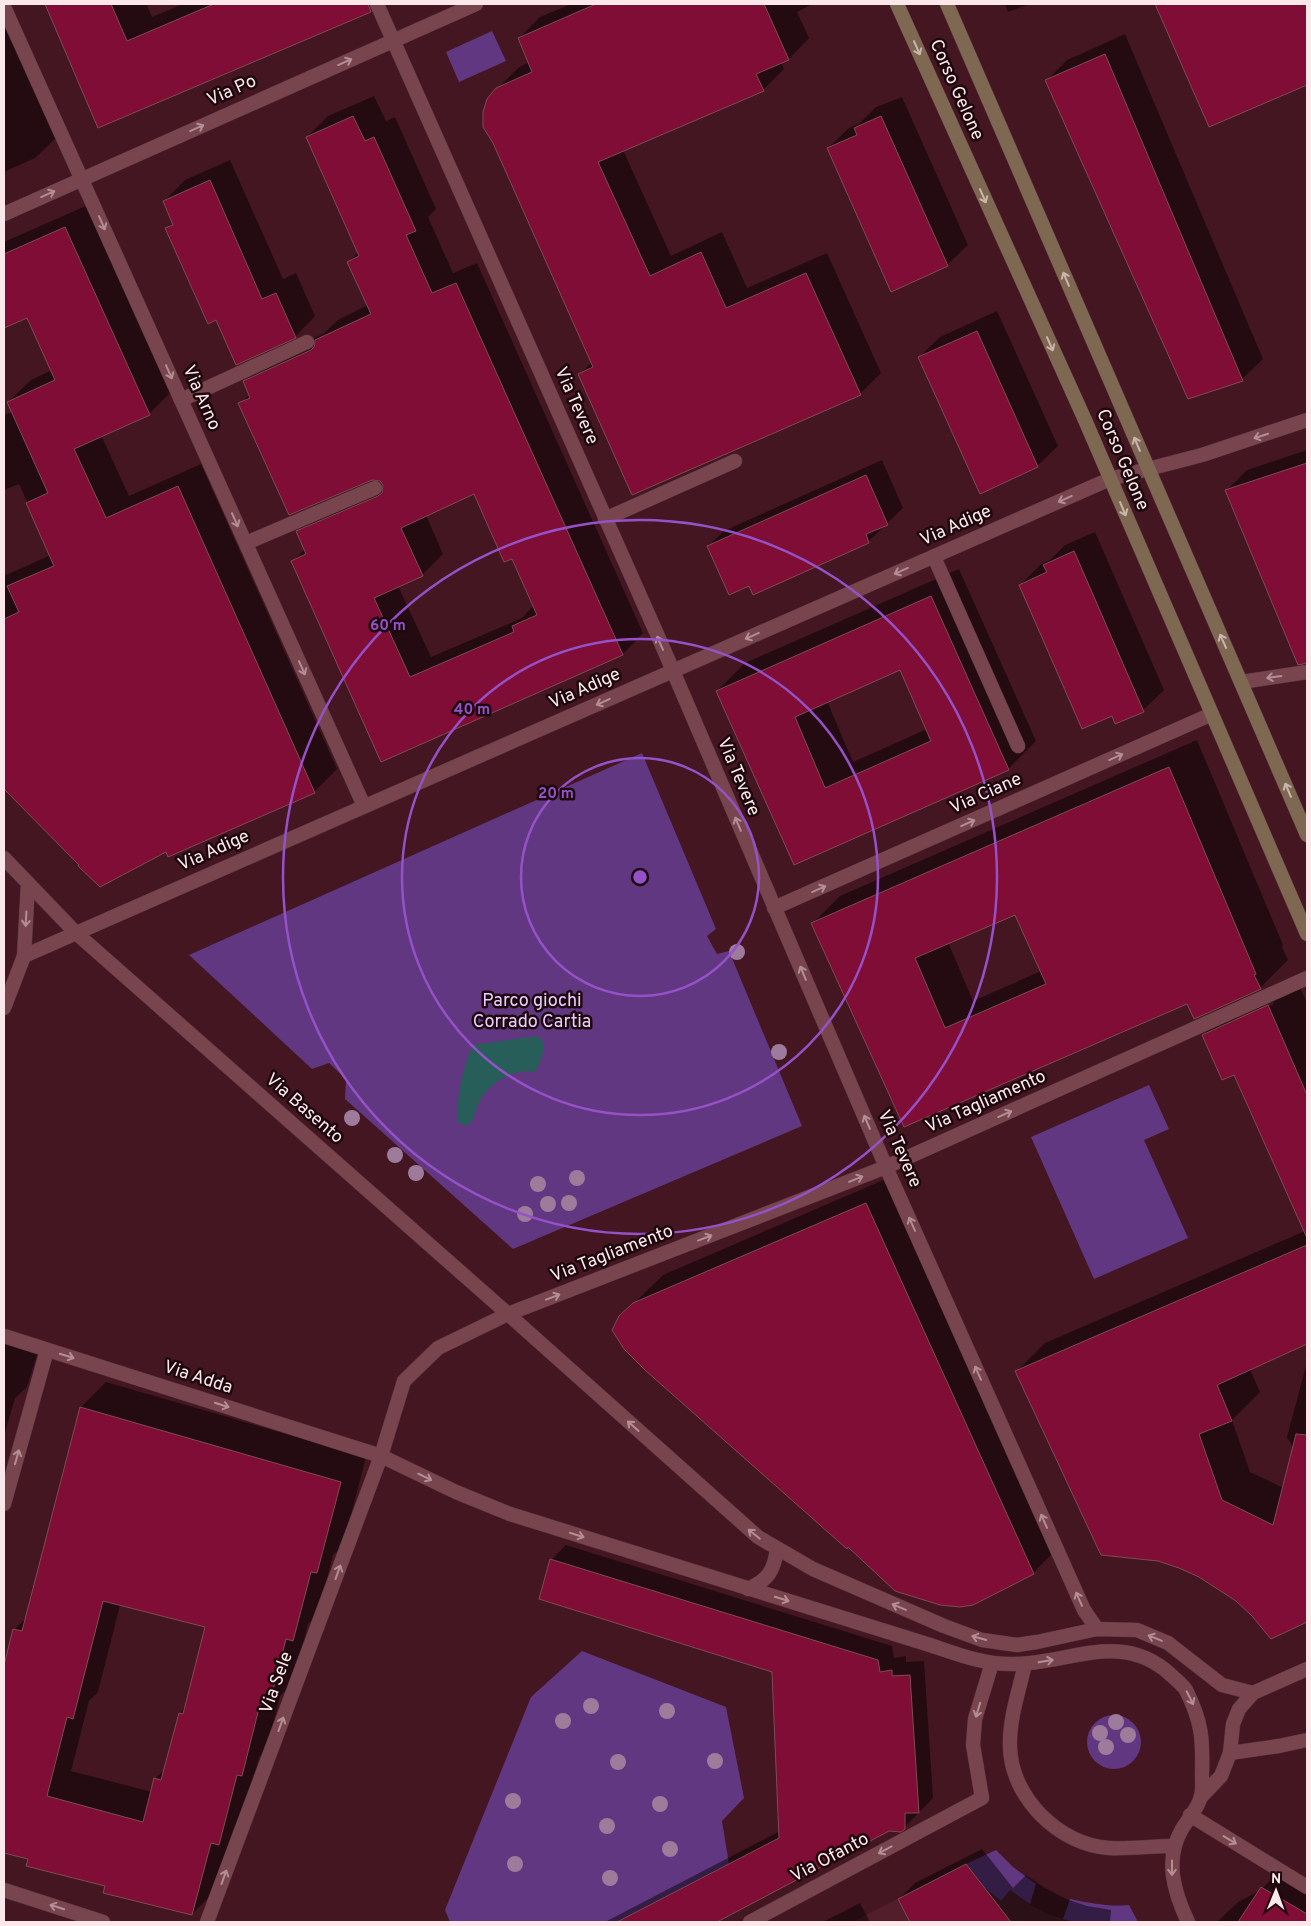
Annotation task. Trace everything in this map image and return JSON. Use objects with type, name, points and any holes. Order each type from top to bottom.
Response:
[{"type":"main road","name":"Corso Gelone","points":[[896,4],[1110,479],[1307,934]]},
{"type":"main road","name":"Corso Gelone","points":[[946,4],[1307,835]]},
{"type":"street","name":"Via Tevere","points":[[377,4],[673,671],[886,1167],[1084,1610],[1097,1629]]},
{"type":"street","name":"Via Po","points":[[4,214],[476,4]]},
{"type":"street","name":"Via Arno","points":[[4,7],[364,806]]},
{"type":"street","points":[[181,400],[307,342]]},
{"type":"street","name":"Via Adige","points":[[24,956],[1110,479],[1202,455],[1307,420]]},
{"type":"street","points":[[605,519],[735,462]]},
{"type":"street","points":[[246,543],[375,488]]},
{"type":"street","points":[[934,557],[1018,746]]},
{"type":"street","points":[[1241,682],[1307,672]]},
{"type":"street","name":"Via Ciane","points":[[774,908],[1212,714]]},
{"type":"street","points":[[4,858],[28,883],[24,956],[4,1008]]},
{"type":"street","name":"Via Basento","points":[[28,883],[76,932],[758,1537],[821,1573],[944,1626],[982,1640],[1017,1645],[1097,1629],[1138,1630],[1168,1643],[1222,1685],[1253,1693]]},
{"type":"street","name":"Via Tagliamento","points":[[381,1456],[404,1381],[438,1348],[508,1314],[886,1167],[1307,978]]},
{"type":"street","name":"Via Adda","points":[[4,1336],[381,1456],[456,1492],[510,1514],[970,1658],[992,1664],[1025,1664],[1108,1650],[1132,1654],[1158,1664],[1184,1687],[1198,1716],[1203,1742],[1201,1797]]},
{"type":"street","points":[[4,1504],[47,1350]]},
{"type":"street","name":"Via Sele","points":[[207,1922],[381,1456]]},
{"type":"street","points":[[748,1589],[760,1584],[770,1574],[775,1562],[777,1549]]},
{"type":"street","name":"Via Ofanto","points":[[750,1922],[982,1798],[973,1745],[975,1719],[992,1664]]},
{"type":"street","points":[[1025,1664],[1010,1723],[1010,1748],[1014,1772],[1024,1795],[1046,1821],[1074,1839],[1107,1848],[1174,1846]]},
{"type":"street","points":[[1188,1922],[1172,1878],[1174,1846],[1201,1797],[1221,1776],[1230,1753],[1233,1724],[1239,1709],[1253,1693],[1307,1669]]},
{"type":"street","points":[[1230,1753],[1307,1740]]},
{"type":"street","points":[[1190,1816],[1307,1887]]},
{"type":"street","points":[[4,1890],[103,1922]]},
{"type":"shaded area","points":[[966,1864],[983,1886],[1001,1900],[1010,1890],[1029,1904],[1050,1915],[1074,1922],[852,1922]]},
{"type":"green space","points":[[492,31],[506,61],[459,82],[446,52]]},
{"type":"green space","name":"Parco giochi Corrado Cartia","points":[[642,753],[716,929],[707,936],[717,954],[729,951],[802,1126],[513,1249],[345,1099],[346,1079],[329,1063],[312,1069],[189,955]]},
{"type":"green space","points":[[1149,1085],[1169,1129],[1144,1140],[1188,1238],[1094,1279],[1031,1137]]},
{"type":"green space","points":[[582,1651],[726,1707],[744,1798],[722,1821],[729,1864],[617,1922],[450,1922],[445,1910],[531,1697]]},
{"type":"green space","points":[[1109,1715],[1119,1715],[1129,1719],[1137,1727],[1141,1742],[1137,1757],[1129,1765],[1119,1769],[1109,1769],[1099,1765],[1091,1757],[1087,1747],[1087,1737],[1091,1727],[1099,1719]]},
{"type":"green space","points":[[996,1850],[1013,1867],[1036,1884],[1030,1904],[1010,1890],[1001,1901],[983,1886],[966,1864]]},
{"type":"green space","points":[[1070,1899],[1107,1905],[1129,1905],[1138,1922],[1074,1922],[1063,1919]]},
{"type":"water","points":[[535,1037],[541,1039],[543,1048],[539,1065],[535,1072],[518,1072],[502,1078],[483,1095],[469,1124],[466,1126],[458,1122],[457,1114],[461,1082],[470,1051],[474,1045]]},
{"type":"building","points":[[45,4],[111,4],[127,41],[214,4],[368,4],[371,12],[98,128]]},
{"type":"building","points":[[596,4],[764,4],[789,60],[756,74],[764,91],[598,162],[650,276],[701,252],[726,308],[806,273],[861,395],[632,495],[578,374],[593,367],[493,143],[483,127],[483,112],[487,99],[496,88],[532,72],[518,38]]},
{"type":"building","points":[[1155,4],[1307,4],[1307,85],[1209,127]]},
{"type":"building","points":[[1105,54],[1243,381],[1188,399],[1045,80]]},
{"type":"building","points":[[353,116],[365,141],[374,137],[416,231],[406,235],[432,293],[456,283],[623,655],[381,762],[291,561],[306,554],[296,531],[378,496],[382,493],[383,485],[380,481],[372,480],[289,515],[238,403],[250,398],[243,381],[311,350],[314,347],[315,340],[371,314],[347,262],[359,256],[306,137]],"holes":[[[474,494],[504,562],[512,559],[537,615],[512,626],[514,632],[410,677],[374,598],[423,576],[401,528]]]},
{"type":"building","points":[[881,116],[948,266],[891,292],[827,148],[857,135],[854,128]]},
{"type":"building","points":[[210,180],[262,299],[276,293],[296,338],[236,365],[216,320],[208,324],[165,228],[173,225],[163,201]]},
{"type":"building","points":[[65,227],[150,415],[74,449],[106,518],[178,486],[315,793],[168,857],[166,852],[100,887],[4,789],[4,619],[19,612],[7,586],[54,566],[26,503],[48,493],[7,402],[55,380],[27,318],[4,328],[4,254]]},
{"type":"building","points":[[977,331],[1038,467],[980,494],[918,357]]},
{"type":"building","points":[[1307,463],[1307,663],[1298,665],[1225,490]]},
{"type":"building","points":[[866,475],[888,525],[866,534],[869,543],[753,595],[749,586],[729,595],[707,546]]},
{"type":"building","points":[[1074,551],[1144,712],[1115,724],[1112,716],[1082,729],[1019,585],[1047,572],[1043,565]]},
{"type":"building","points":[[931,596],[1009,770],[794,865],[716,691]],"holes":[[[900,670],[931,741],[825,788],[795,717]]]},
{"type":"building","points":[[1169,767],[1261,989],[1194,1019],[1187,1004],[904,1127],[811,923]],"holes":[[[1015,915],[1046,984],[945,1028],[915,958]]]},
{"type":"building","points":[[1268,1005],[1307,1095],[1307,1238],[1234,1075],[1222,1080],[1202,1035]]},
{"type":"building","points":[[866,1203],[1034,1574],[973,1605],[960,1607],[940,1605],[895,1591],[848,1547],[847,1549],[645,1370],[624,1349],[612,1330],[619,1316],[633,1303]]},
{"type":"building","points":[[1307,1245],[1307,1344],[1217,1385],[1232,1421],[1199,1434],[1222,1500],[1273,1525],[1296,1434],[1307,1435],[1307,1622],[1271,1639],[1252,1616],[1236,1601],[1199,1577],[1158,1561],[1101,1555],[1015,1371]]},
{"type":"building","points":[[80,1407],[341,1482],[317,1573],[311,1572],[293,1641],[286,1639],[268,1710],[259,1708],[242,1776],[237,1775],[219,1845],[211,1843],[192,1915],[103,1893],[105,1886],[26,1866],[28,1859],[4,1853],[4,1665],[13,1629],[22,1631]],"holes":[[[103,1601],[205,1627],[183,1714],[179,1713],[161,1780],[154,1778],[143,1822],[47,1796],[67,1717],[73,1719]]]},
{"type":"building","points":[[550,1559],[878,1660],[880,1672],[892,1670],[892,1676],[910,1675],[919,1813],[905,1813],[905,1829],[901,1832],[889,1831],[717,1922],[617,1922],[779,1838],[772,1672],[539,1599]]},
{"type":"building","points":[[966,1864],[1011,1922],[910,1922],[898,1899]]},
{"type":"building","points":[[1261,1887],[1307,1914],[1307,1922],[1238,1922]]}]
